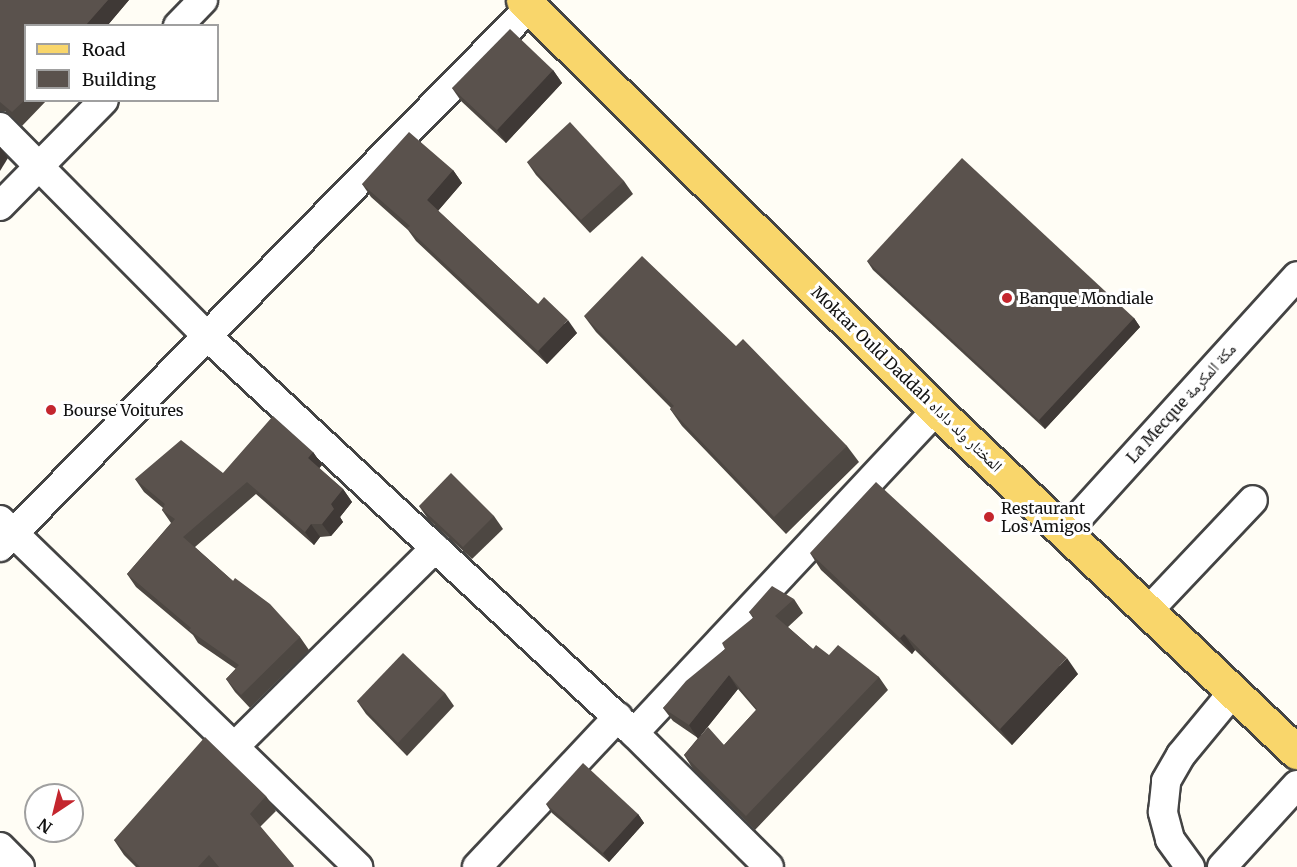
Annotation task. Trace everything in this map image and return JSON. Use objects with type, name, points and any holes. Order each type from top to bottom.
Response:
[{"type":"main road","name":"Moktar Ould Daddah المختار ولد داداه","points":[[526,3],[936,410],[1297,752]]},
{"type":"street","points":[[180,24],[203,0]]},
{"type":"street","points":[[358,867],[234,747],[4,533],[207,336],[526,3]]},
{"type":"street","points":[[0,206],[102,102]]},
{"type":"street","points":[[0,127],[207,336],[626,725],[769,867]]},
{"type":"street","name":"La Mecque مكة المكرمة","points":[[1066,531],[1297,276]]},
{"type":"street","points":[[477,867],[626,725],[936,410]]},
{"type":"street","points":[[1149,610],[1252,500]]},
{"type":"street","points":[[234,747],[435,548]]},
{"type":"street","points":[[1190,867],[1170,839],[1163,812],[1166,781],[1181,755],[1234,691]]},
{"type":"street","points":[[1222,867],[1297,785]]},
{"type":"street","points":[[0,847],[20,867]]},
{"type":"building","points":[[0,0],[108,0],[87,24],[24,24],[24,101],[12,112],[0,102]]},
{"type":"building","points":[[510,29],[553,70],[497,130],[452,88]]},
{"type":"building","points":[[570,122],[624,181],[581,220],[527,162]]},
{"type":"building","points":[[409,132],[453,170],[427,200],[538,304],[544,297],[568,320],[538,351],[407,228],[410,226],[362,184]]},
{"type":"building","name":"Banque Mondiale","points":[[962,158],[1134,318],[1039,420],[867,261]]},
{"type":"building","points":[[642,256],[736,346],[743,339],[847,446],[774,517],[670,409],[674,406],[584,316]]},
{"type":"building","points":[[273,416],[313,452],[308,458],[343,489],[331,504],[334,509],[322,524],[311,524],[305,532],[247,482],[183,537],[233,581],[235,578],[270,604],[300,637],[241,695],[226,679],[239,665],[189,630],[191,628],[127,574],[175,519],[162,510],[165,504],[135,479],[181,440],[223,473]]},
{"type":"building","points":[[451,473],[494,516],[463,547],[419,506]]},
{"type":"building","points":[[876,482],[1067,658],[1000,729],[904,634],[900,638],[810,553]]},
{"type":"building","points":[[772,586],[794,599],[775,616],[813,649],[816,645],[829,655],[838,645],[879,677],[746,816],[684,755],[708,727],[724,745],[757,709],[729,675],[689,725],[663,708],[686,681],[725,649],[722,643],[754,617],[749,612]]},
{"type":"building","points":[[403,653],[445,693],[398,743],[357,701]]},
{"type":"building","points":[[205,737],[266,796],[250,814],[294,866],[219,867],[209,855],[198,867],[140,867],[114,840]]},
{"type":"building","points":[[583,763],[638,814],[603,853],[546,804]]},
{"type":"place","name":"Banque Mondiale","points":[[1007,298]]},
{"type":"place","name":"Bourse Voitures","points":[[51,410]]},
{"type":"place","name":"Restaurant Los Amigos","points":[[989,517]]}]
